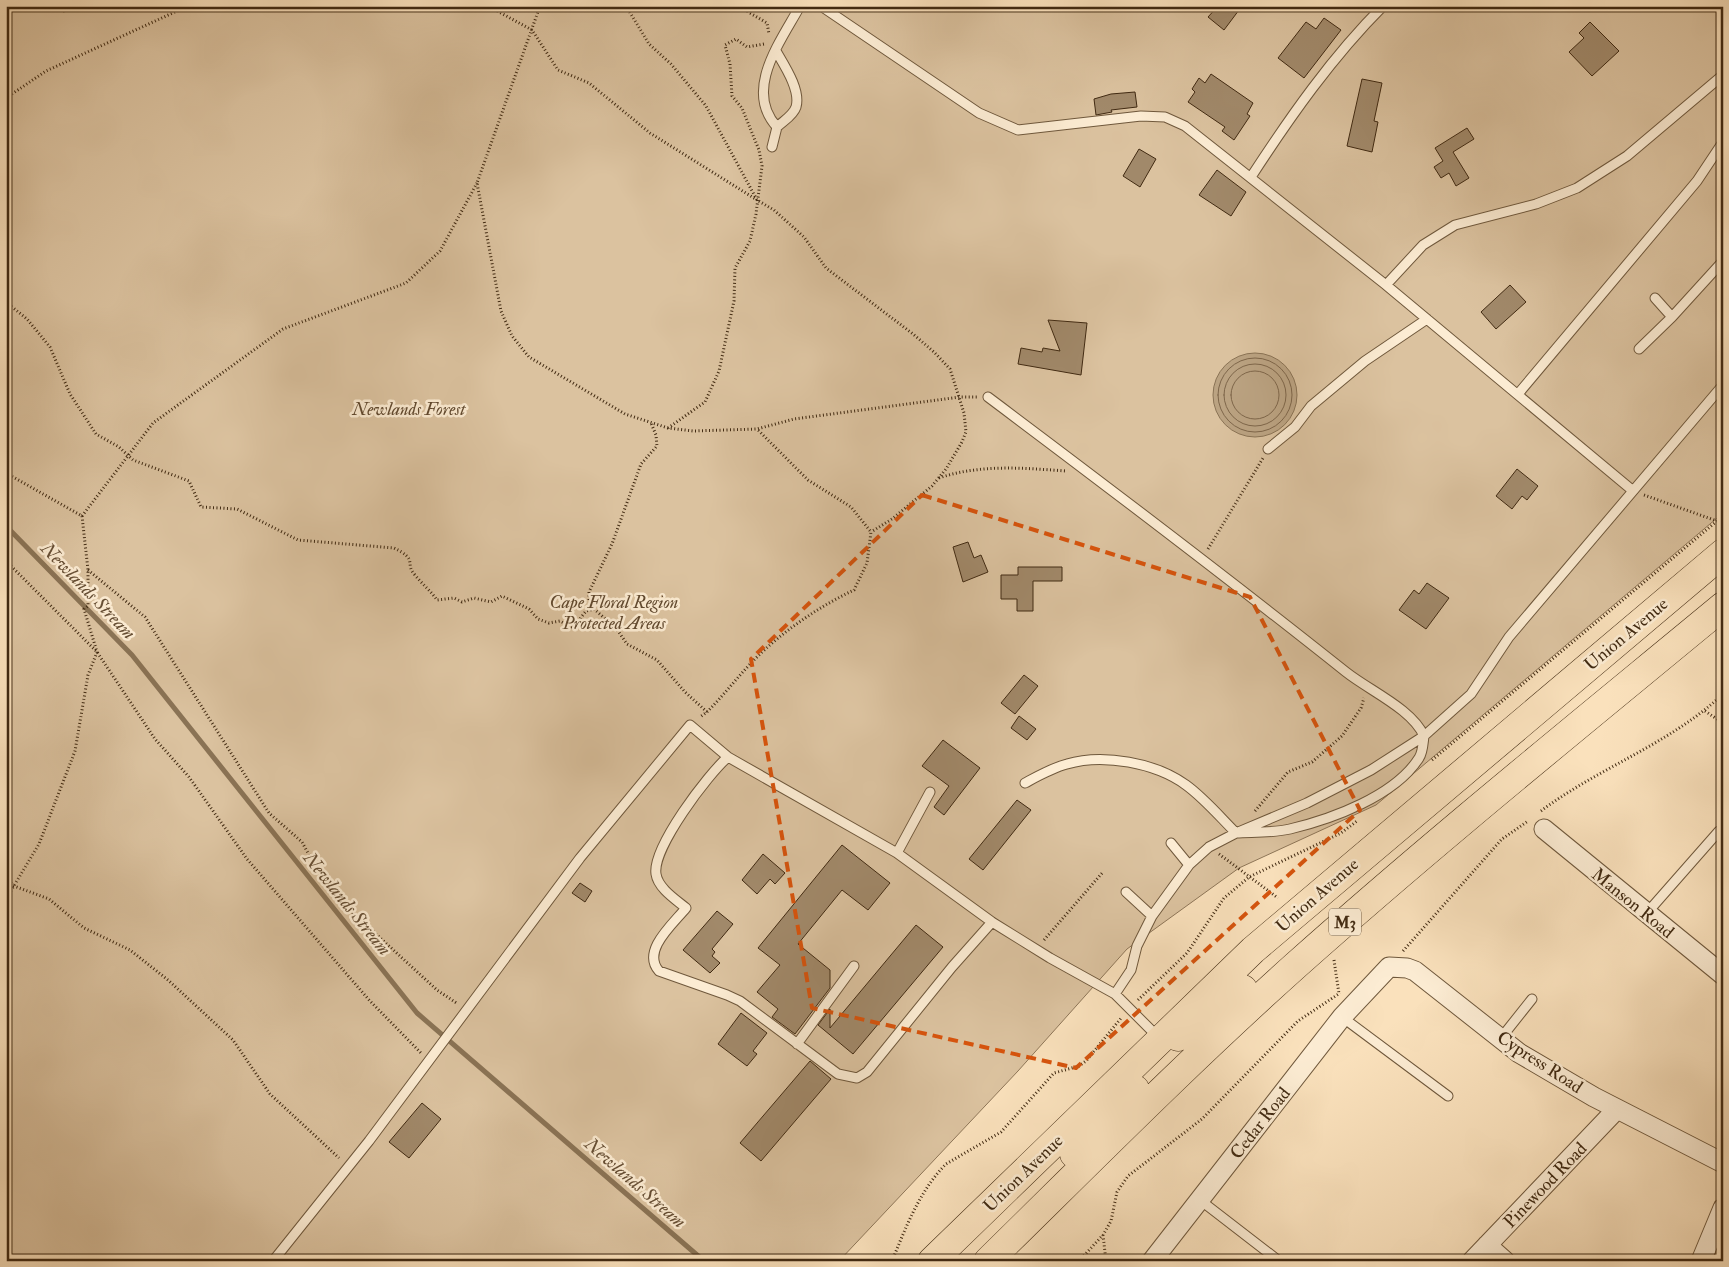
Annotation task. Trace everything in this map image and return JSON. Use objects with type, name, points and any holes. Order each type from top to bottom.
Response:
[{"type":"highway","name":"Union Avenue","points":[[932,1261],[1253,950],[1723,553]]},
{"type":"highway","name":"M3","points":[[988,1261],[1228,1028],[1370,901],[1723,606]]},
{"type":"highway","points":[[1038,1212],[1049,1188],[1081,1145],[1154,1070],[1160,1054],[1160,1039],[1178,1037],[1190,1032],[1242,990],[1337,919],[1370,901]]},
{"type":"street","name":"Manson Road","points":[[1544,829],[1723,975]]},
{"type":"street","name":"Cypress Road","points":[[1370,987],[1389,967],[1407,968],[1424,978],[1520,1053],[1568,1083],[1723,1163]]},
{"type":"street","name":"Cedar Road","points":[[1152,1261],[1342,1017],[1370,987]]},
{"type":"street","name":"Pinewood Road","points":[[1472,1261],[1617,1109]]},
{"type":"street","points":[[1701,1261],[1723,1208]]},
{"type":"street","points":[[1487,1245],[1505,1261]]},
{"type":"lane","points":[[776,127],[768,118],[762,92],[768,67],[800,6]]},
{"type":"lane","points":[[821,6],[979,113],[1018,130],[1141,116],[1164,117],[1184,126],[1386,285],[1632,490]]},
{"type":"lane","points":[[1251,177],[1277,136],[1332,63],[1383,6]]},
{"type":"lane","points":[[772,147],[776,127],[791,116],[796,108],[796,97],[784,64],[776,51]]},
{"type":"lane","points":[[1386,285],[1423,245],[1455,225],[1536,204],[1577,188],[1627,156],[1723,74]]},
{"type":"lane","points":[[1518,394],[1697,181],[1723,142]]},
{"type":"lane","points":[[1640,349],[1723,261]]},
{"type":"lane","points":[[1655,298],[1672,317]]},
{"type":"lane","points":[[1268,449],[1295,427],[1311,406],[1365,361],[1427,319]]},
{"type":"lane","points":[[1114,994],[1131,970],[1137,946],[1152,916],[1189,865],[1209,847],[1236,833],[1348,784],[1424,736],[1471,694],[1510,637],[1632,490],[1723,385]]},
{"type":"lane","points":[[988,397],[1203,558],[1366,687],[1411,715],[1424,736],[1420,756],[1407,773],[1372,798],[1331,817],[1288,829],[1236,833],[1187,786],[1172,777],[1129,764],[1085,760],[1068,763],[1025,783]]},
{"type":"lane","points":[[273,1261],[349,1167],[580,858],[690,725],[728,757],[897,853],[992,922],[1114,994],[1160,1039]]},
{"type":"lane","points":[[728,757],[708,777],[660,850],[655,868],[659,882],[686,908],[660,939],[655,950],[654,965],[668,976],[740,1001],[838,1074],[858,1078],[867,1072],[952,967],[992,922]]},
{"type":"lane","points":[[897,853],[930,792]]},
{"type":"lane","points":[[1646,914],[1719,831]]},
{"type":"lane","points":[[1171,842],[1189,865]]},
{"type":"lane","points":[[1126,892],[1152,916]]},
{"type":"lane","points":[[796,1044],[854,966]]},
{"type":"lane","points":[[1501,1038],[1532,999]]},
{"type":"lane","points":[[1342,1017],[1448,1096]]},
{"type":"lane","points":[[1200,1200],[1279,1261]]},
{"type":"path","points":[[50,6],[64,11],[83,6]]},
{"type":"path","points":[[168,6],[181,10]]},
{"type":"path","points":[[6,98],[46,72],[188,6]]},
{"type":"path","points":[[488,6],[532,30],[558,70],[589,83],[650,133],[774,210],[804,237],[826,268],[872,301],[934,352],[950,369],[960,397],[966,432],[958,452],[938,478],[892,519],[871,532]]},
{"type":"path","points":[[6,900],[39,844],[76,751],[88,675],[97,652],[84,609],[88,606],[88,570],[82,516],[153,424],[283,329],[406,283],[440,251],[477,183],[540,6]]},
{"type":"path","points":[[626,6],[649,44],[671,64],[706,106],[758,200]]},
{"type":"path","points":[[668,428],[705,402],[719,371],[734,301],[735,268],[750,241],[758,200],[762,166],[759,150],[742,108],[732,96],[730,64],[725,45],[736,39],[747,48],[763,45],[770,40],[767,23],[738,6]]},
{"type":"path","points":[[477,183],[501,311],[512,336],[529,357],[625,414],[668,428],[693,431],[757,428],[794,419],[960,397],[988,397]]},
{"type":"path","points":[[6,302],[27,319],[50,347],[70,394],[96,434],[119,447],[128,455],[166,474],[190,481],[201,507],[237,509],[298,540],[394,548],[406,554],[411,561],[413,573],[437,600],[454,598],[462,602],[474,598],[491,602],[502,596],[529,609],[538,619],[549,623],[560,621],[573,628],[586,611],[594,609]]},
{"type":"path","points":[[650,422],[656,435],[657,446],[641,464],[612,544],[589,592],[589,602],[594,609],[616,628],[627,644],[656,660],[685,692],[707,712]]},
{"type":"path","points":[[690,725],[707,712],[757,658],[829,603],[854,590],[867,563],[871,532],[850,507],[808,480],[757,428]]},
{"type":"path","points":[[1203,558],[1268,449]]},
{"type":"path","points":[[938,478],[961,471],[996,468],[1090,473]]},
{"type":"path","points":[[6,473],[82,516]]},
{"type":"path","points":[[1632,490],[1717,521]]},
{"type":"path","points":[[1429,762],[1723,516]]},
{"type":"path","points":[[6,561],[97,652],[155,739],[189,777],[247,859],[370,1001],[428,1060]]},
{"type":"path","points":[[88,570],[145,617],[268,813],[302,842],[329,891],[437,990],[467,1010]]},
{"type":"path","points":[[1236,833],[1288,772],[1312,762],[1342,736],[1361,708],[1366,687]]},
{"type":"path","points":[[1705,711],[1723,723]]},
{"type":"path","points":[[892,1261],[910,1216],[939,1170],[1000,1132],[1054,1073],[1079,1066],[1086,1061],[1130,1008],[1187,952],[1224,898],[1249,877],[1341,833],[1363,817]]},
{"type":"path","points":[[1035,949],[1103,872]]},
{"type":"path","points":[[1249,877],[1278,898]]},
{"type":"path","points":[[6,878],[14,886],[49,899],[84,928],[130,950],[168,980],[233,1040],[270,1094],[349,1167]]},
{"type":"path","points":[[1334,960],[1342,1017]]},
{"type":"path","points":[[1079,1261],[1103,1235],[1110,1220],[1117,1192],[1128,1176],[1202,1119],[1298,1021],[1338,993],[1370,987]]},
{"type":"path","points":[[1103,1235],[1106,1261]]},
{"type":"highlighted area","points":[[922,495],[1250,597],[1360,810],[1076,1068],[812,1008],[751,659]]},
{"type":"green space","name":"Cape Floral Region Protected Areas","points":[[6,6],[1723,6],[1723,513],[1376,805],[1239,868],[1127,949],[1018,1071],[839,1261],[6,1261]]},
{"type":"water","points":[[1247,353],[1263,353],[1279,360],[1290,371],[1297,387],[1294,411],[1285,425],[1279,430],[1263,437],[1247,437],[1231,430],[1220,419],[1213,403],[1213,387],[1220,371],[1231,360]]},
{"type":"building","points":[[1218,6],[1242,6],[1224,30],[1208,17]]},
{"type":"building","points":[[1324,18],[1341,30],[1304,78],[1278,58],[1306,22],[1316,29]]},
{"type":"building","points":[[1590,22],[1619,51],[1592,76],[1569,52],[1584,38],[1579,33]]},
{"type":"building","points":[[1211,74],[1253,103],[1247,114],[1250,116],[1234,140],[1222,131],[1225,127],[1188,102],[1195,92],[1192,89],[1199,78],[1205,83]]},
{"type":"building","points":[[1362,79],[1382,83],[1374,121],[1378,122],[1372,152],[1347,146]]},
{"type":"building","points":[[1135,92],[1137,107],[1111,110],[1112,112],[1096,115],[1094,99],[1111,94]]},
{"type":"building","points":[[1467,128],[1474,139],[1453,152],[1469,178],[1456,186],[1449,173],[1441,178],[1434,167],[1443,161],[1435,148]]},
{"type":"building","points":[[1139,149],[1156,159],[1140,187],[1123,176]]},
{"type":"building","points":[[1217,170],[1246,192],[1231,216],[1199,195]]},
{"type":"building","points":[[1510,285],[1526,302],[1496,329],[1481,312]]},
{"type":"building","points":[[1048,320],[1087,323],[1081,375],[1018,364],[1021,348],[1042,352],[1043,348],[1060,351]]},
{"type":"building","points":[[1517,469],[1538,486],[1527,500],[1522,496],[1512,509],[1496,496]]},
{"type":"building","points":[[968,542],[974,558],[981,555],[988,572],[963,582],[953,547]]},
{"type":"building","points":[[1018,567],[1062,567],[1062,581],[1033,581],[1033,611],[1017,611],[1017,599],[1001,599],[1001,575],[1018,575]]},
{"type":"building","points":[[1427,583],[1449,598],[1426,629],[1399,610],[1414,590],[1419,594]]},
{"type":"building","points":[[1024,675],[1038,686],[1015,714],[1001,703]]},
{"type":"building","points":[[1019,716],[1036,729],[1027,740],[1011,728]]},
{"type":"building","points":[[943,740],[980,768],[944,815],[934,807],[949,786],[922,766]]},
{"type":"building","points":[[1017,800],[1031,810],[983,870],[969,859]]},
{"type":"building","points":[[842,845],[890,883],[868,910],[842,890],[798,944],[830,970],[830,988],[795,1034],[772,1017],[778,1009],[757,992],[780,965],[758,948]]},
{"type":"building","points":[[763,854],[785,873],[775,884],[770,879],[757,894],[742,880]]},
{"type":"building","points":[[580,883],[592,891],[585,902],[572,893]]},
{"type":"building","points":[[717,911],[733,924],[712,949],[715,952],[712,956],[720,963],[710,973],[683,950]]},
{"type":"building","points":[[916,925],[943,947],[853,1054],[818,1025],[830,1009],[830,1028]]},
{"type":"building","points":[[741,1013],[767,1033],[753,1051],[757,1054],[747,1066],[718,1044]]},
{"type":"building","points":[[810,1061],[831,1079],[761,1161],[740,1143]]},
{"type":"building","points":[[422,1103],[441,1119],[409,1158],[389,1142]]},
{"type":"waterway","name":"Newlands Stream","points":[[6,526],[132,655],[417,1013],[704,1261]]},
{"type":"park label","name":"Newlands Forest","points":[[409,409]]}]
